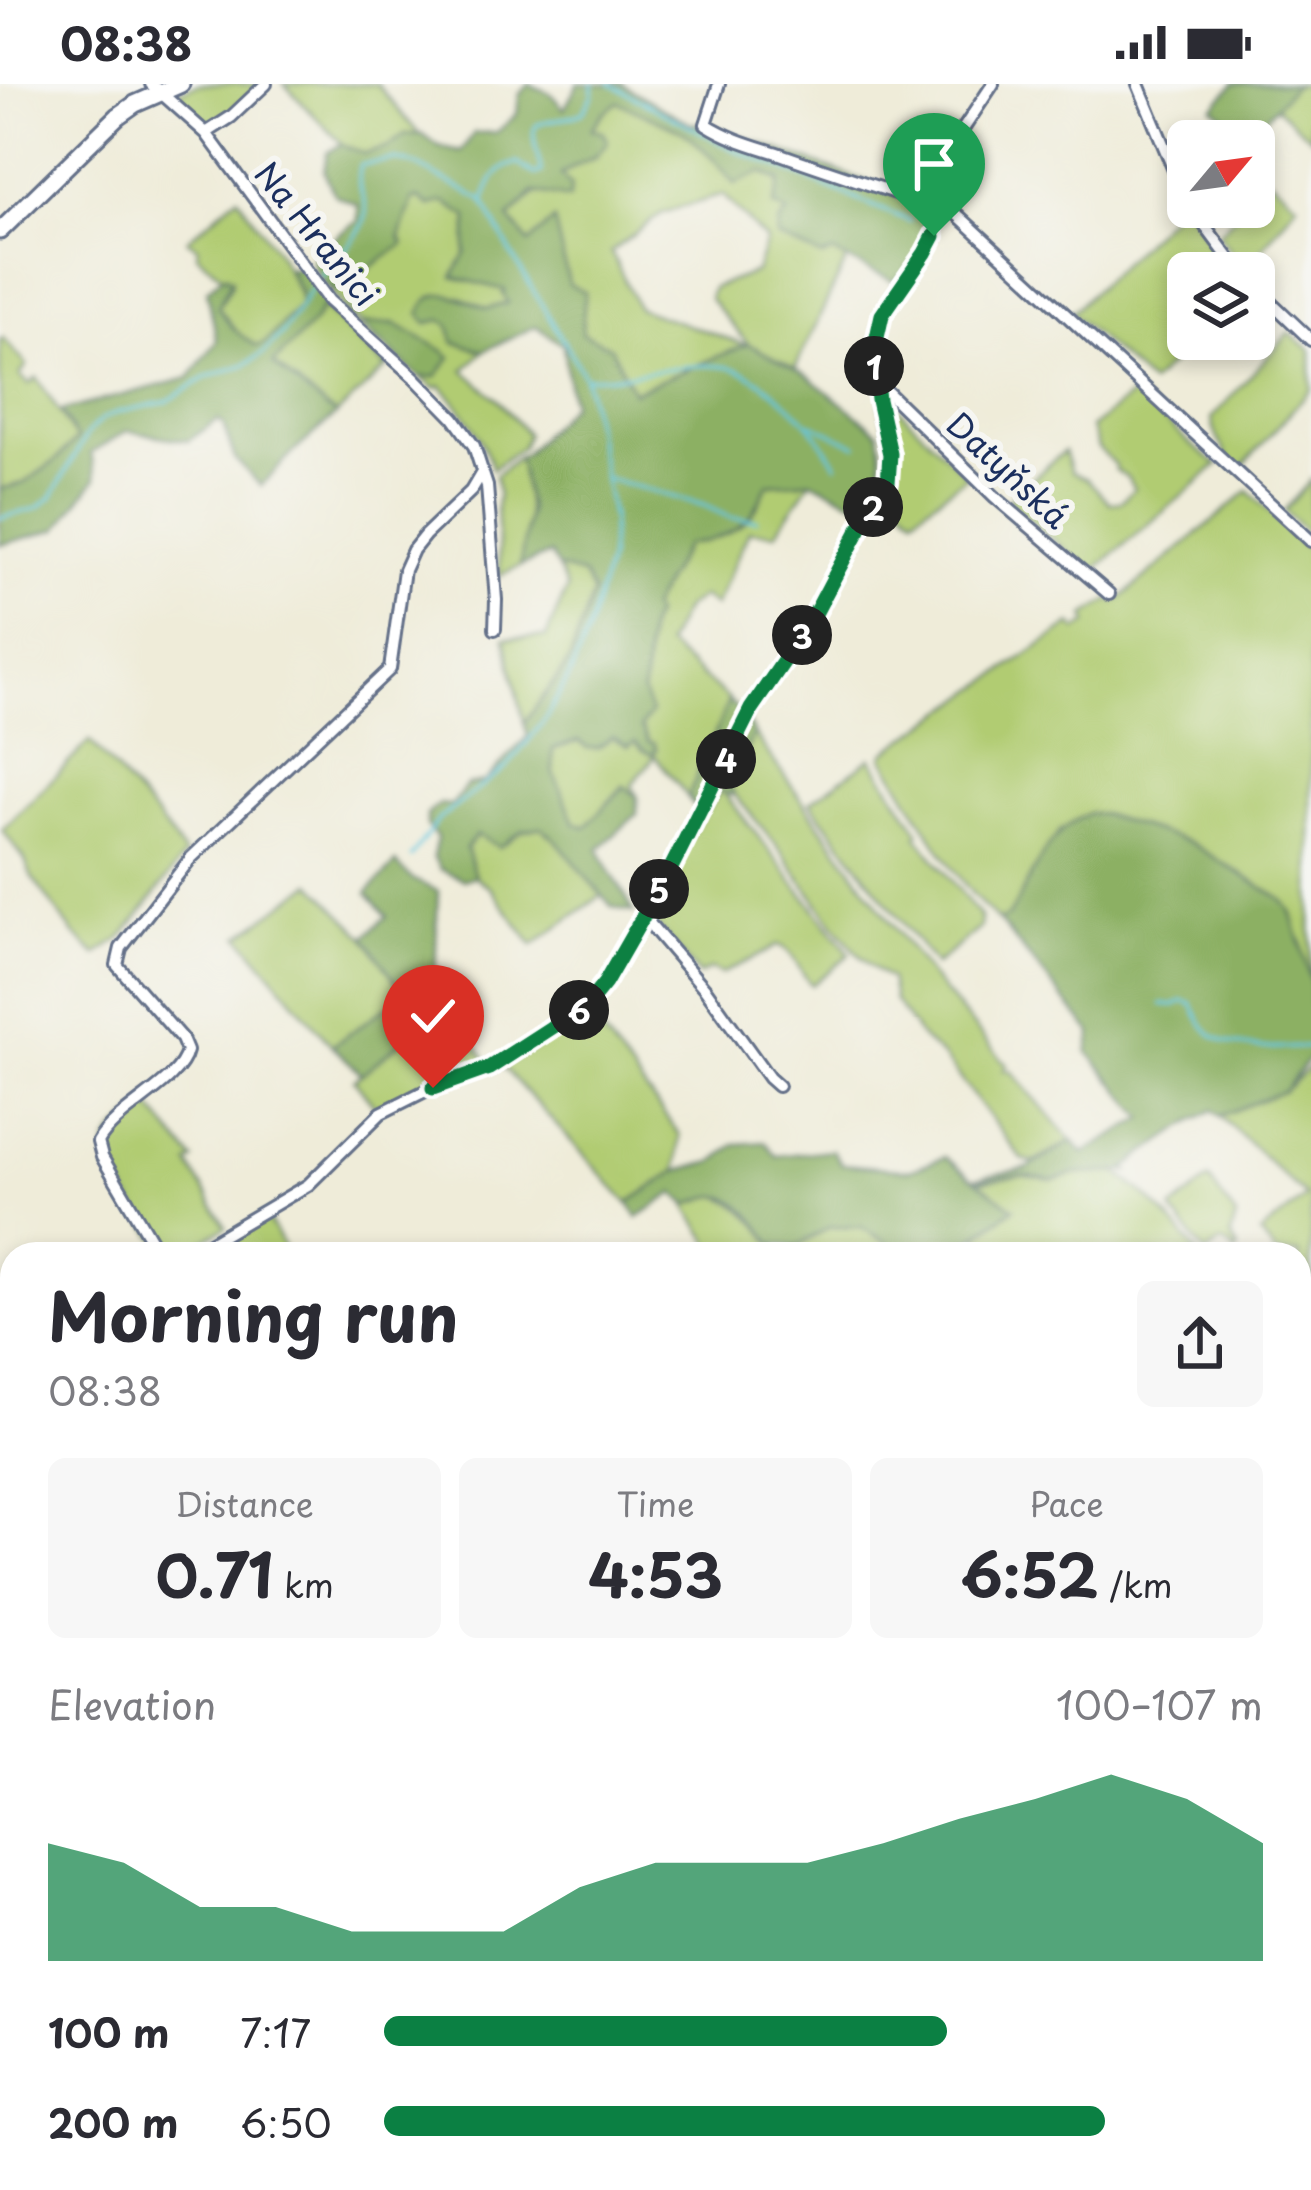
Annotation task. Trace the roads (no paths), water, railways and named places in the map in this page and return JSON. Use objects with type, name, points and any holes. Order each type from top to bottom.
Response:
[{"type":"street","points":[[0,231],[118,116],[155,88],[181,84]]},
{"type":"street","points":[[206,133],[266,84]]},
{"type":"street","points":[[719,84],[706,124],[724,136],[935,200],[1311,541]]},
{"type":"street","points":[[211,1242],[308,1185],[381,1113],[489,1068],[588,1004],[605,983],[751,709],[810,623],[888,483],[890,454],[873,355],[882,315],[934,236],[935,179],[993,84]]},
{"type":"street","points":[[1138,84],[1167,153]]},
{"type":"street","name":"Na Hranici","points":[[155,88],[206,133],[329,301],[414,377],[474,446],[490,504],[495,629]]},
{"type":"street","points":[[1275,306],[1311,340]]},
{"type":"street","name":"Datyňská","points":[[876,381],[995,497],[1109,594]]},
{"type":"street","points":[[152,1242],[102,1157],[98,1142],[112,1124],[181,1066],[187,1051],[182,1039],[117,965],[121,948],[191,857],[390,669],[404,570],[413,550],[471,491],[481,474]]},
{"type":"street","points":[[644,916],[778,1086]]},
{"type":"waterway","points":[[320,277],[365,221],[360,165],[394,160],[415,165],[484,201],[504,168],[517,163],[535,175],[542,172],[534,129],[583,112],[593,95],[593,84]]},
{"type":"waterway","points":[[610,84],[729,147],[910,221]]},
{"type":"waterway","points":[[411,857],[439,819],[507,767],[544,721],[587,634],[609,559],[612,519],[585,377],[484,202]]},
{"type":"waterway","points":[[0,518],[38,508],[52,497],[87,434],[102,419],[166,402],[207,377],[264,353],[314,285]]},
{"type":"waterway","points":[[586,377],[692,366],[737,370],[769,388],[797,412],[837,465]]},
{"type":"waterway","points":[[810,423],[857,445]]},
{"type":"waterway","points":[[604,478],[703,505],[731,518],[757,520]]},
{"type":"waterway","points":[[1162,1004],[1192,1004],[1210,1033],[1236,1045],[1311,1047]]}]
